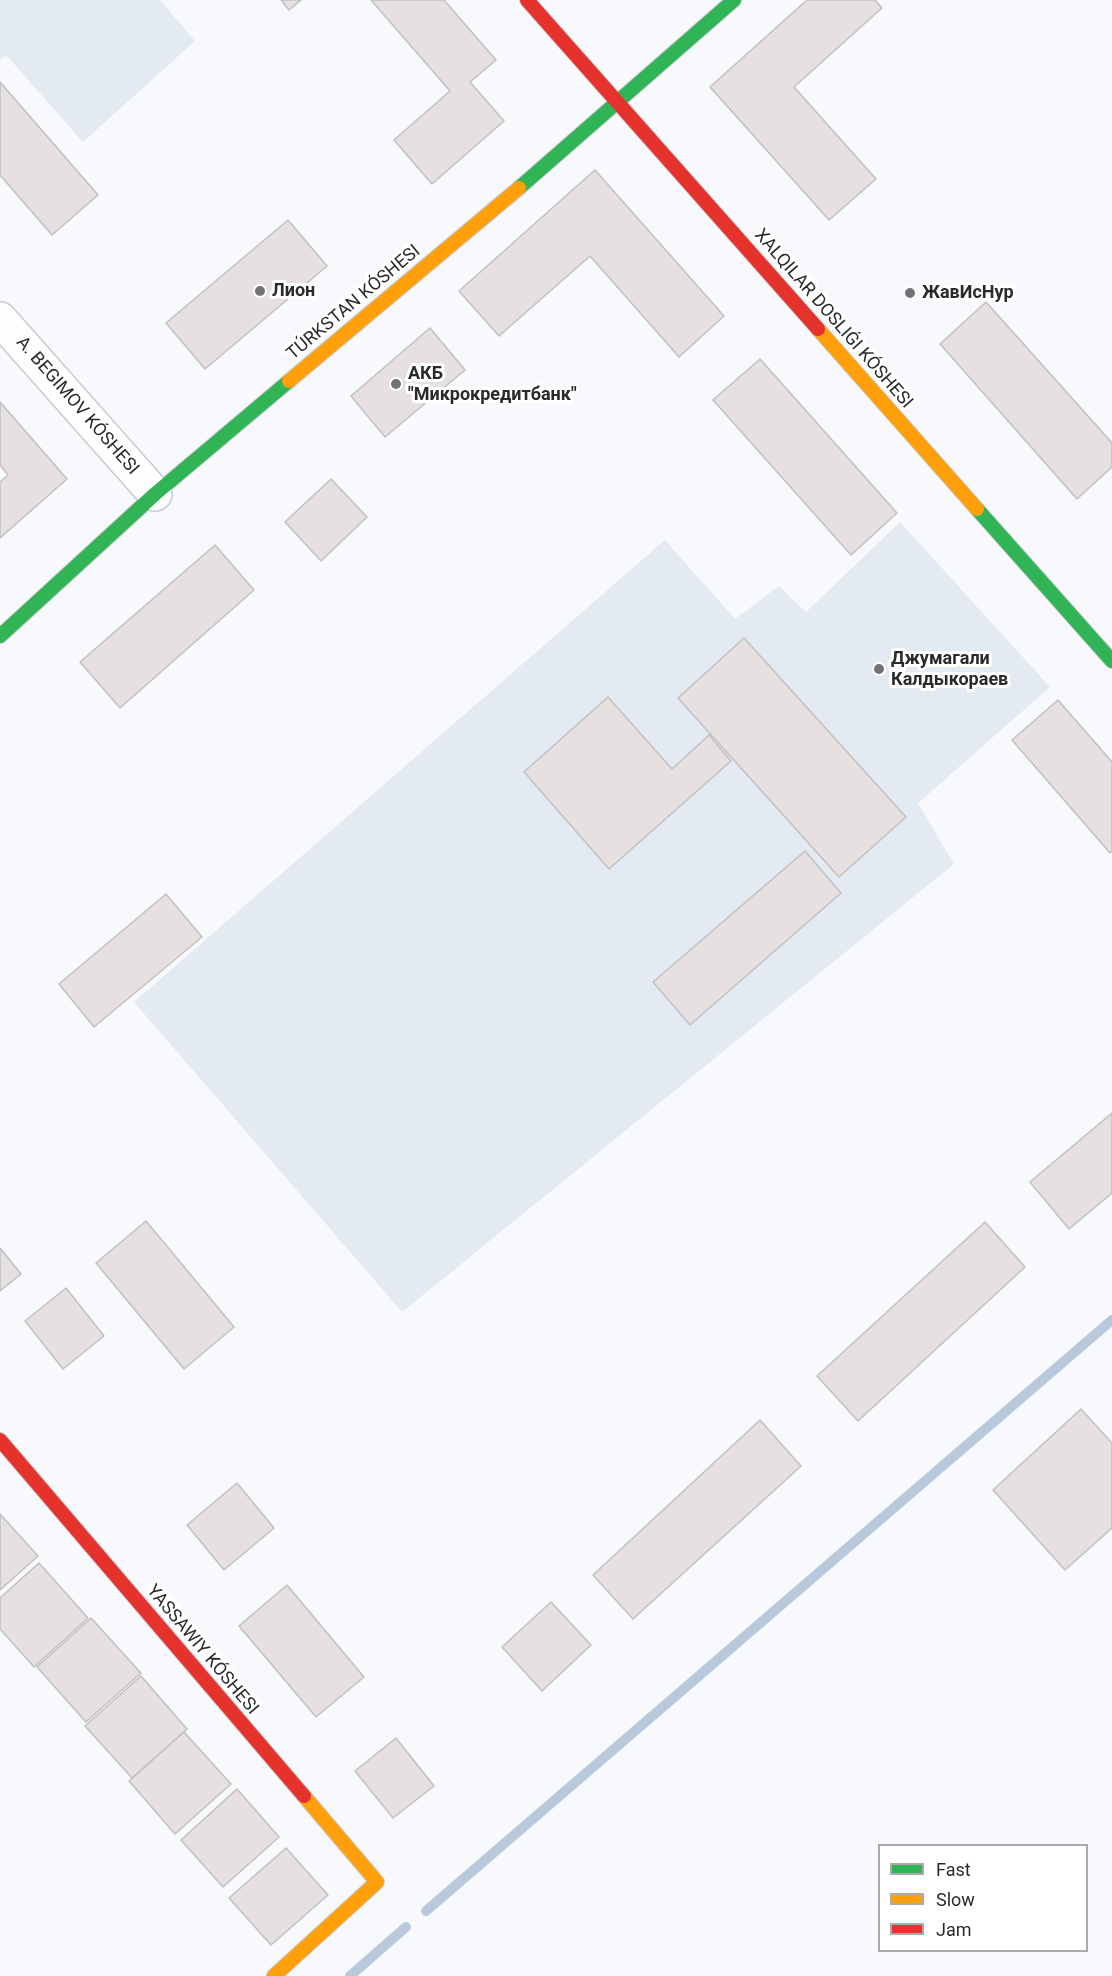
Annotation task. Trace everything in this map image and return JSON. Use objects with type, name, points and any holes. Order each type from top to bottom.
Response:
[{"type":"street","points":[[527,0],[1112,661]]},
{"type":"street","name":"TÚRKSTAN KÓSHESI","points":[[0,636],[155,494],[618,102],[734,0]]},
{"type":"street","name":"A. BEGIMOV KÓSHESI","points":[[0,319],[155,494]]},
{"type":"street","name":"YASSAWIY KÓSHESI","points":[[0,1440],[377,1882],[273,1976]]},
{"type":"shaded area","points":[[0,0],[160,0],[195,41],[83,142],[6,55],[0,60]]},
{"type":"shaded area","points":[[900,522],[1050,687],[918,803],[954,864],[402,1312],[134,1002],[665,540],[735,619],[779,586],[806,612]]},
{"type":"building","points":[[281,0],[301,0],[289,10]]},
{"type":"building","points":[[371,0],[444,0],[496,60],[470,82],[504,121],[432,184],[394,140],[450,91]]},
{"type":"building","points":[[807,0],[875,0],[882,8],[794,87],[876,179],[829,220],[710,87]]},
{"type":"building","points":[[0,82],[98,195],[52,235],[0,175]]},
{"type":"building","points":[[595,170],[724,316],[679,357],[590,256],[499,336],[459,291]]},
{"type":"building","points":[[288,220],[327,266],[205,369],[166,323]]},
{"type":"building","points":[[986,302],[1112,443],[1112,467],[1077,499],[940,344]]},
{"type":"building","points":[[430,328],[465,370],[385,437],[351,396]]},
{"type":"building","points":[[760,359],[897,513],[851,555],[713,400]]},
{"type":"building","points":[[0,402],[67,479],[0,538],[0,482],[8,475],[0,465]]},
{"type":"building","points":[[331,479],[367,517],[321,561],[285,522]]},
{"type":"building","points":[[215,545],[254,590],[120,708],[80,662]]},
{"type":"building","points":[[744,638],[906,817],[839,877],[678,698]]},
{"type":"building","points":[[608,697],[672,769],[709,735],[731,761],[609,869],[524,772]]},
{"type":"building","points":[[1058,700],[1112,762],[1112,851],[1110,853],[1012,740]]},
{"type":"building","points":[[805,851],[841,893],[690,1025],[653,982]]},
{"type":"building","points":[[166,894],[202,937],[94,1027],[59,984]]},
{"type":"building","points":[[1112,1113],[1112,1193],[1069,1229],[1030,1182]]},
{"type":"building","points":[[146,1221],[234,1327],[184,1369],[96,1263]]},
{"type":"building","points":[[985,1222],[1025,1267],[858,1421],[817,1376]]},
{"type":"building","points":[[0,1248],[21,1274],[0,1291]]},
{"type":"building","points":[[66,1288],[104,1336],[63,1369],[25,1321]]},
{"type":"building","points":[[1081,1409],[1112,1443],[1112,1528],[1065,1570],[993,1490]]},
{"type":"building","points":[[760,1420],[801,1466],[633,1619],[593,1575]]},
{"type":"building","points":[[237,1483],[274,1528],[224,1570],[187,1525]]},
{"type":"building","points":[[0,1514],[38,1556],[0,1590]]},
{"type":"building","points":[[39,1563],[88,1618],[34,1667],[0,1629],[0,1598]]},
{"type":"building","points":[[287,1585],[364,1677],[316,1717],[239,1626]]},
{"type":"building","points":[[551,1602],[591,1645],[542,1691],[502,1647]]},
{"type":"building","points":[[91,1618],[141,1673],[86,1722],[37,1667]]},
{"type":"building","points":[[141,1676],[187,1729],[132,1778],[85,1726]]},
{"type":"building","points":[[184,1732],[231,1784],[175,1834],[129,1781]]},
{"type":"building","points":[[396,1738],[434,1786],[393,1818],[355,1771]]},
{"type":"building","points":[[237,1789],[279,1837],[223,1887],[181,1840]]},
{"type":"building","points":[[286,1848],[328,1895],[271,1945],[229,1898]]},
{"type":"waterway","points":[[426,1911],[1112,1320]]},
{"type":"waterway","points":[[350,1976],[406,1927]]},
{"type":"traffic: fast","points":[[519,188],[734,0]]},
{"type":"traffic: fast","points":[[0,636],[155,494],[289,381]]},
{"type":"traffic: fast","points":[[977,509],[1112,661]]},
{"type":"traffic: slow","points":[[289,381],[519,188]]},
{"type":"traffic: slow","points":[[818,329],[977,509]]},
{"type":"traffic: slow","points":[[274,1976],[377,1882],[304,1796]]},
{"type":"traffic: jam","points":[[527,0],[818,329]]},
{"type":"traffic: jam","points":[[0,1440],[304,1796]]},
{"type":"place","name":"Лион","points":[[260,291]]},
{"type":"place","name":"ЖавИсНур","points":[[910,293]]},
{"type":"place","name":"АКБ \"Микрокредитбанк\"","points":[[396,384]]},
{"type":"place","name":"Джумагали Калдыкораев","points":[[879,669]]}]
